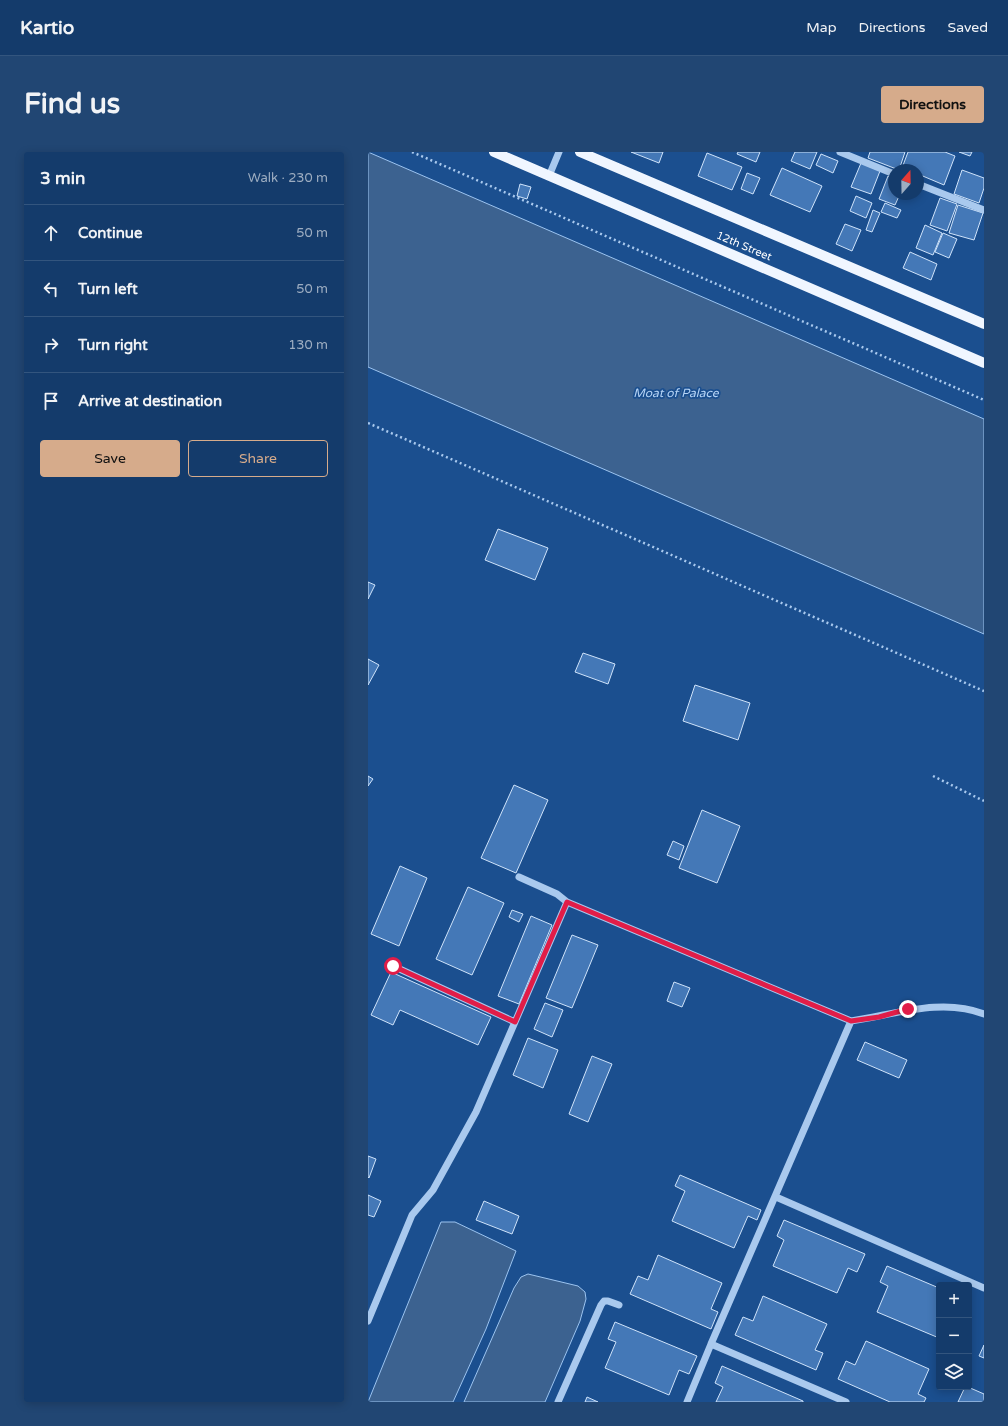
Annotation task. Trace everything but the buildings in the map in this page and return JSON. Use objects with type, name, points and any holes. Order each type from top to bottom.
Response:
[{"type":"main road","name":"12th Street","points":[[494,152],[984,363]]},
{"type":"main road","name":"12th Street","points":[[580,152],[984,324]]},
{"type":"street","points":[[549,176],[559,152]]},
{"type":"street","points":[[840,152],[888,172]]},
{"type":"street","points":[[924,186],[984,210]]},
{"type":"street","points":[[519,877],[557,894],[567,902],[851,1021],[879,1017],[908,1009],[950,1007],[972,1009],[984,1014]]},
{"type":"street","points":[[368,1321],[412,1215],[433,1190],[476,1112],[567,902]]},
{"type":"street","points":[[393,966],[515,1022]]},
{"type":"street","points":[[687,1402],[851,1021]]},
{"type":"street","points":[[776,1197],[984,1288]]},
{"type":"street","points":[[558,1402],[601,1305],[604,1301],[619,1305]]},
{"type":"street","points":[[711,1344],[846,1402]]},
{"type":"path","points":[[412,152],[984,400]]},
{"type":"path","points":[[368,423],[984,692]]},
{"type":"path","points":[[933,776],[984,802]]},
{"type":"water","name":"Moat of Palace","points":[[368,152],[984,419],[984,634],[368,367]]},
{"type":"water","points":[[441,1222],[455,1222],[516,1251],[486,1329],[453,1402],[368,1402]]},
{"type":"water","points":[[528,1274],[578,1286],[585,1292],[586,1299],[580,1321],[545,1402],[464,1402],[514,1288],[521,1277]]},
{"type":"route","points":[[393,966],[515,1022],[567,902],[851,1021],[879,1017],[908,1009]]}]
